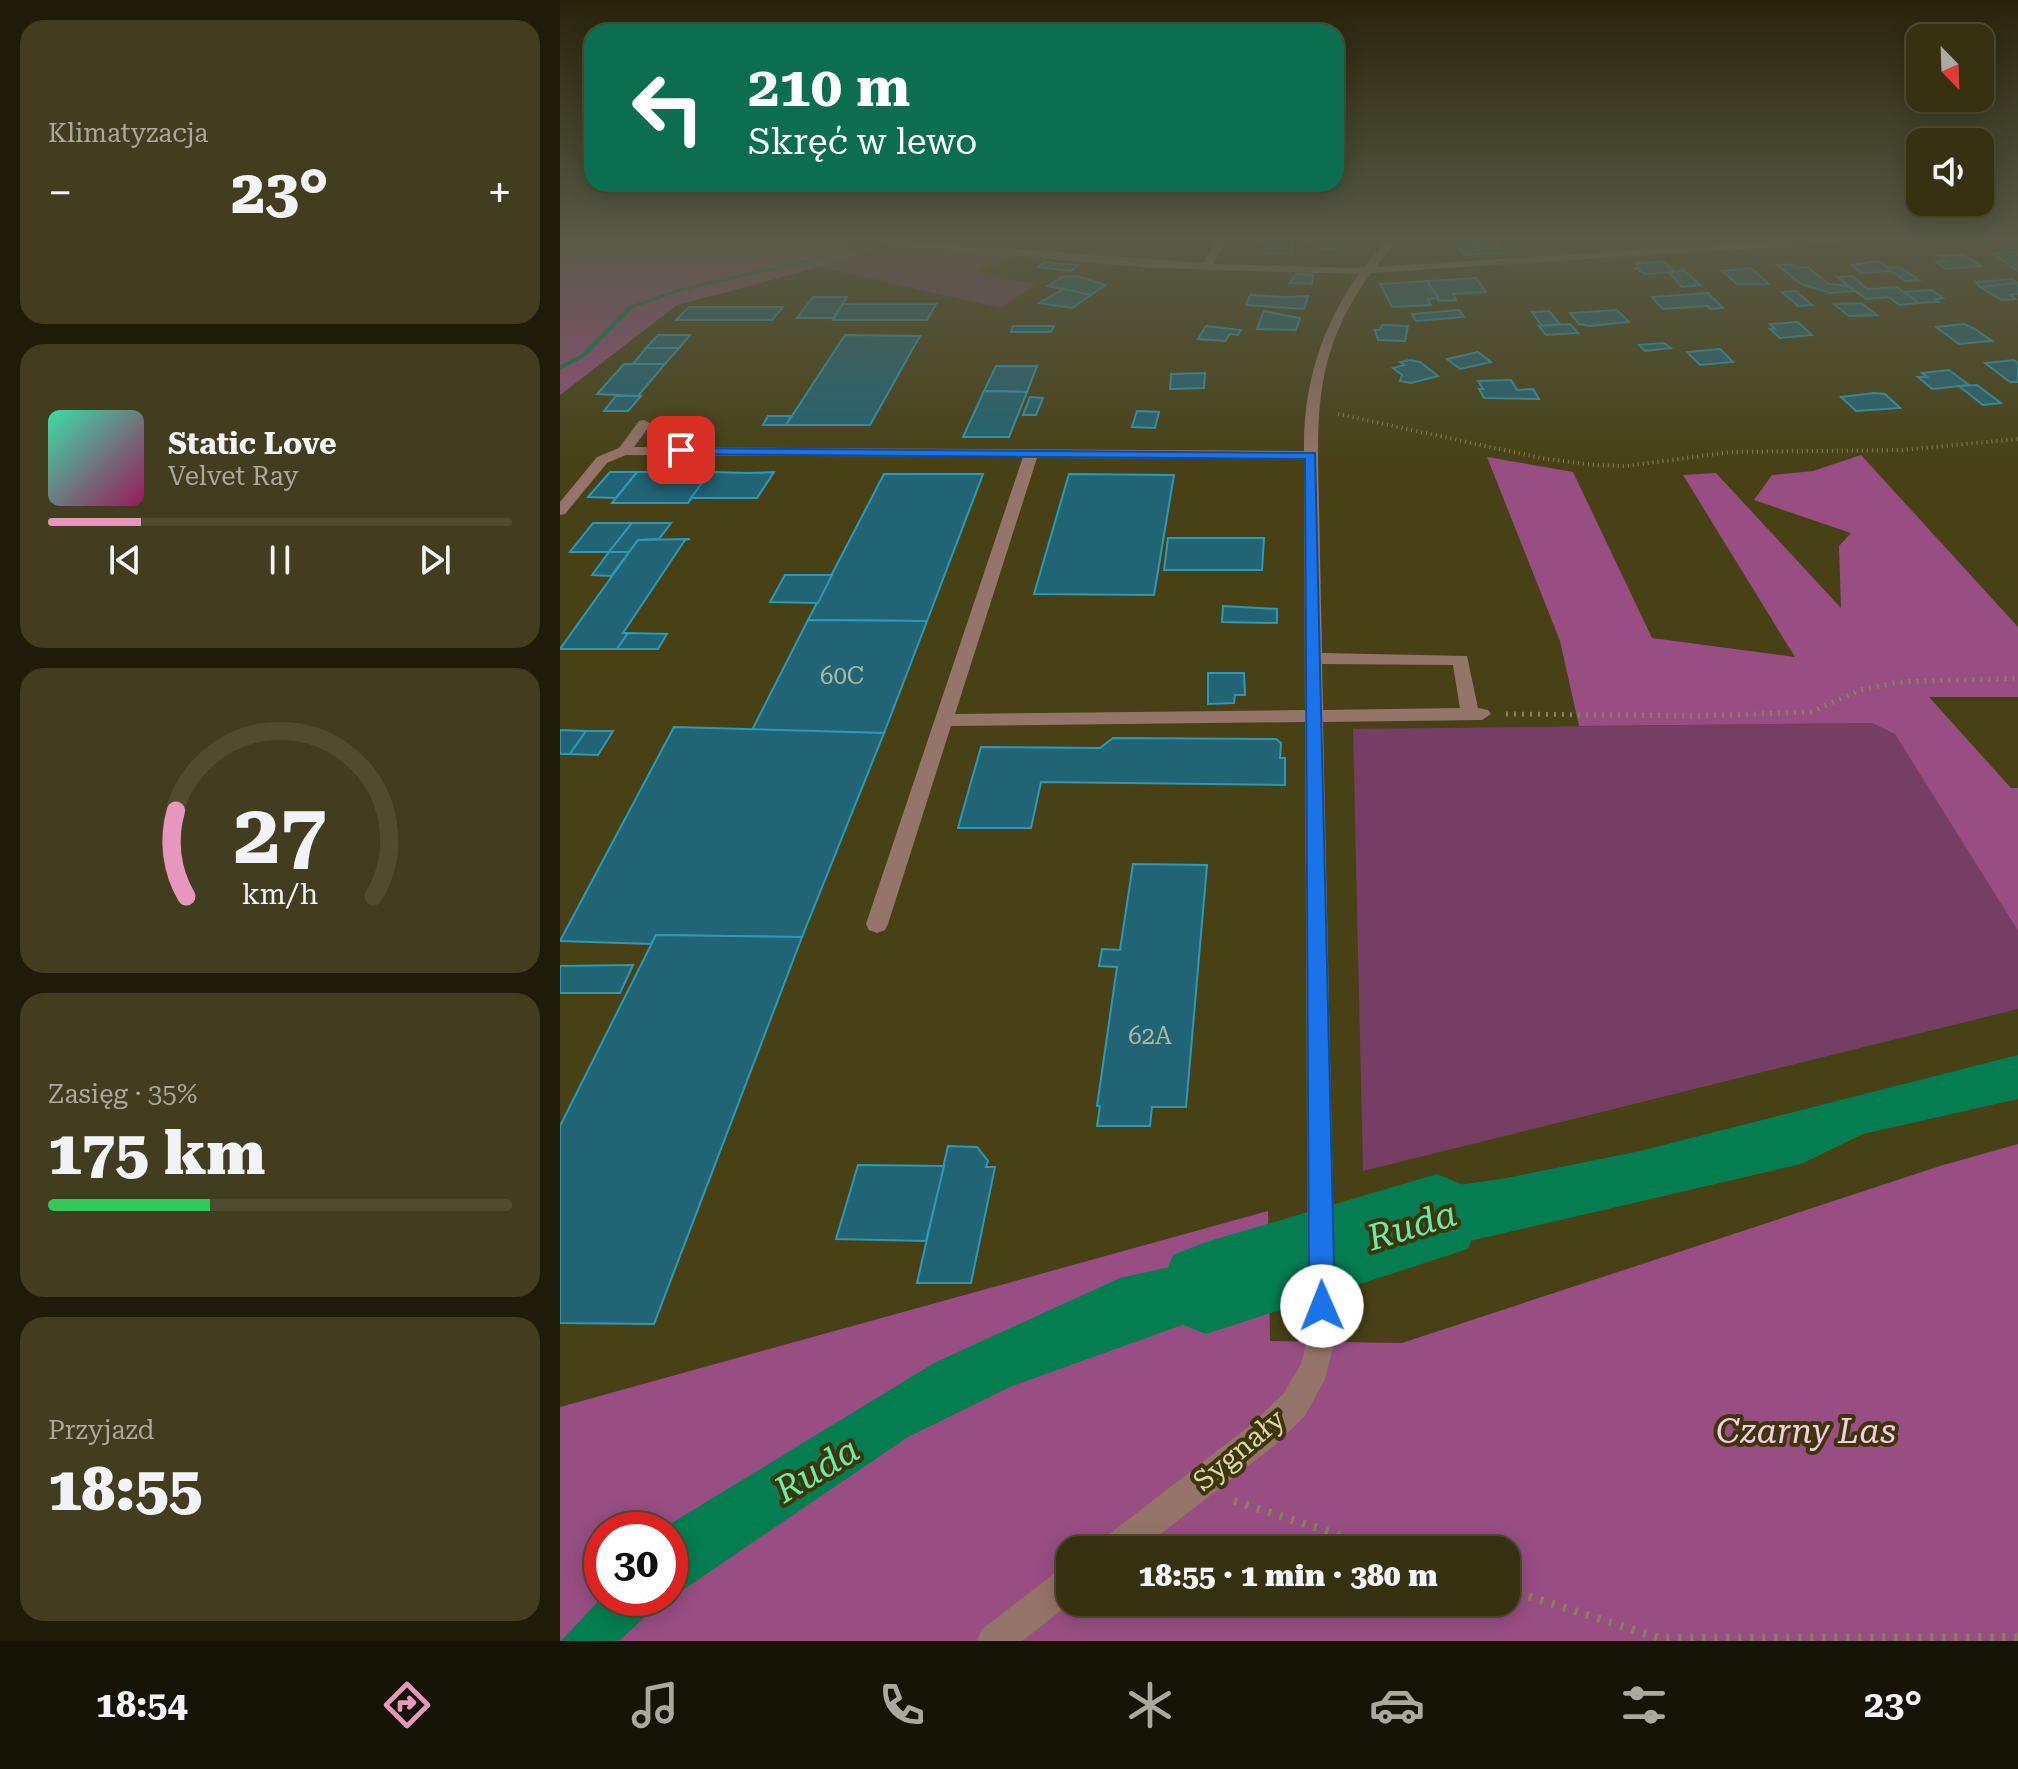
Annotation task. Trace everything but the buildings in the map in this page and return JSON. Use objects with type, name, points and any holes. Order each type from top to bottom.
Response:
[{"type":"street","name":"Sygnały","points":[[1132,1536],[1263,1435],[1294,1405],[1315,1369],[1322,1336],[1310,412],[1317,366],[1338,317]]},
{"type":"street","points":[[624,451],[644,424]]},
{"type":"street","points":[[560,511],[602,460],[624,451],[1311,455]]},
{"type":"street","points":[[877,924],[1032,452]]},
{"type":"street","points":[[946,720],[1476,714],[1461,660],[1313,658]]},
{"type":"street","points":[[994,1641],[1056,1594]]},
{"type":"path","points":[[1310,412],[1367,418],[1541,458],[1592,465],[1626,466],[1731,452],[1902,450],[2018,439]]},
{"type":"path","points":[[1476,714],[1720,715],[1809,712],[1825,710],[1857,691],[1895,682],[1955,677],[2018,678]]},
{"type":"path","points":[[1195,1488],[1343,1536]]},
{"type":"path","points":[[1520,1593],[1659,1638],[2018,1637]]},
{"type":"shaded area","points":[[1872,723],[1895,733],[2018,931],[2018,1009],[1363,1171],[1353,729]]},
{"type":"green space","points":[[560,317],[662,317],[560,395]]},
{"type":"green space","points":[[1861,455],[2018,627],[2018,697],[1929,697],[2011,788],[2018,788],[2018,931],[1895,734],[1872,723],[1579,726],[1560,641],[1487,457],[1573,472],[1652,638],[1795,657],[1683,475],[1716,473],[1841,608],[1839,546],[1851,533],[1754,500],[1772,475],[1813,471]]},
{"type":"green space","name":"Czarny Las","points":[[2018,1144],[2018,1641],[560,1641],[560,1407],[1268,1211],[1270,1341],[1402,1343],[1940,1166]]},
{"type":"water","points":[[2018,1055],[2018,1099],[1863,1134],[1801,1164],[1350,1269],[1350,1201],[1507,1178],[1640,1151]]},
{"type":"water","points":[[1291,1240],[1291,1286],[1010,1387],[908,1437],[688,1586],[688,1513],[934,1363],[1120,1278]]},
{"type":"water","points":[[584,1616],[646,1616],[619,1641],[561,1641]]},
{"type":"waterway","points":[[560,368],[584,355],[622,317]]},
{"type":"waterway","name":"Ruda","points":[[1206,1288],[1437,1218]]},
{"type":"route","points":[[681,450],[1311,455],[1322,1306]]}]
